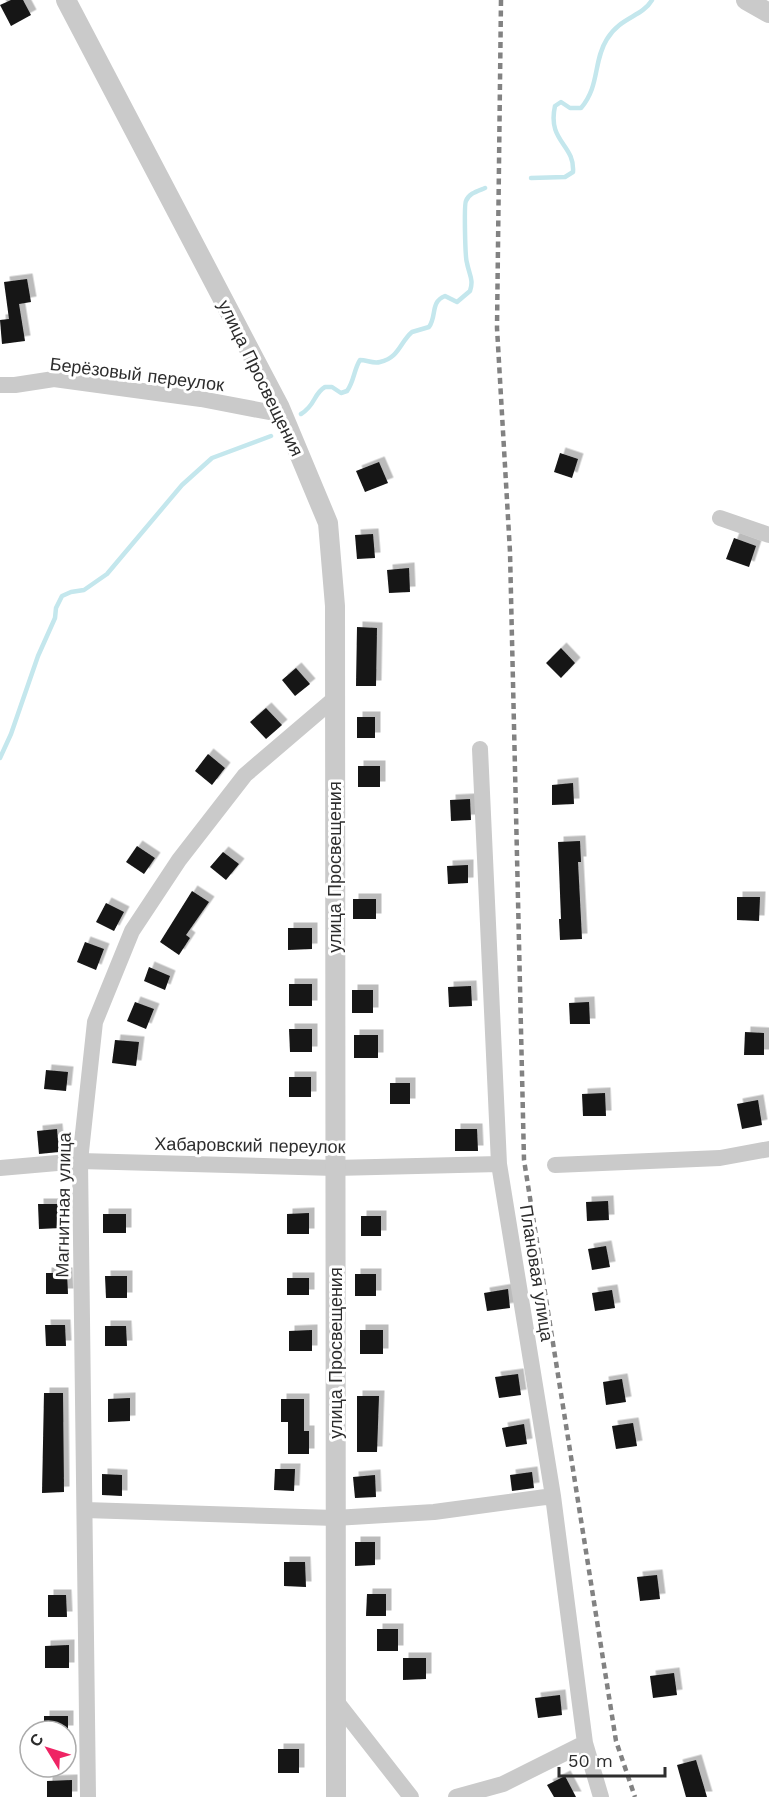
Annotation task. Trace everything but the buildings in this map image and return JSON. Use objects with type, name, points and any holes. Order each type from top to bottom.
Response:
[{"type":"street","name":"улица Просвещения","points":[[66,0],[280,408],[328,523],[335,606],[336,1797]]},
{"type":"street","points":[[746,0],[769,13]]},
{"type":"street","name":"Берёзовый переулок","points":[[0,385],[54,379],[201,399],[269,412]]},
{"type":"street","points":[[720,518],[769,535]]},
{"type":"street","name":"Магнитная улица","points":[[88,1797],[80,1161],[95,1022],[132,931],[179,860],[245,775],[334,699]]},
{"type":"street","name":"Плановая улица","points":[[480,749],[500,1164],[553,1496],[585,1743],[601,1797]]},
{"type":"street","points":[[555,1165],[720,1158],[769,1149]]},
{"type":"street","name":"Хабаровский переулок","points":[[0,1168],[80,1161],[335,1168],[500,1164]]},
{"type":"street","points":[[85,1510],[336,1518],[434,1512],[553,1496]]},
{"type":"street","points":[[336,1701],[411,1797]]},
{"type":"street","points":[[456,1797],[503,1784],[585,1743]]},
{"type":"waterway","points":[[531,178],[565,177],[573,172],[570,155],[555,128],[555,106],[561,102],[570,108],[581,108],[591,91],[607,39],[618,26],[643,10],[652,0]]},
{"type":"waterway","points":[[301,414],[325,387],[332,387],[341,393],[347,391],[360,360],[375,363],[386,360],[395,353],[412,332],[429,327],[435,306],[440,299],[445,296],[457,302],[470,291],[465,204],[469,196],[485,188]]},
{"type":"waterway","points":[[0,758],[62,596],[84,590],[107,574],[182,485],[212,458],[271,436]]},
{"type":"railway","points":[[501,0],[497,328],[510,552],[524,1160],[616,1741],[635,1797]]}]
